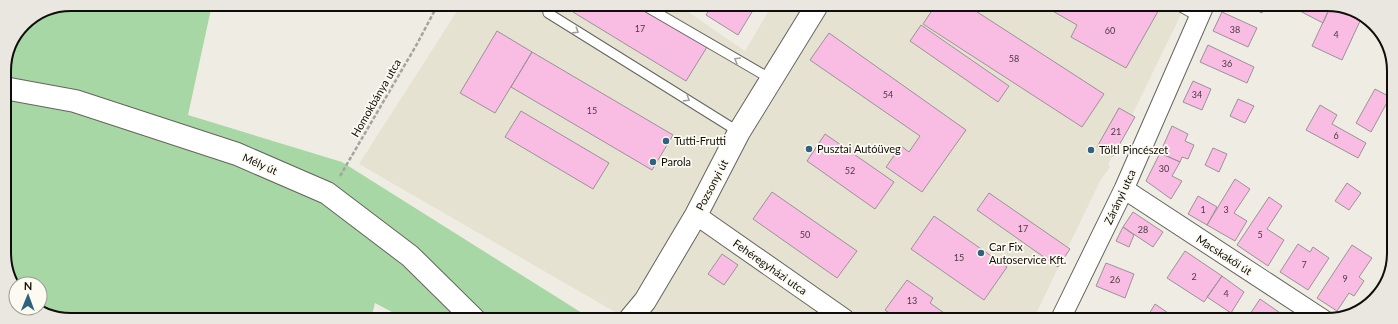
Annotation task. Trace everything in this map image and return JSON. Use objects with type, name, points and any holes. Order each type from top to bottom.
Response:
[{"type":"main road","name":"Pozsonyi út","points":[[635,313],[645,301],[696,215],[740,132],[811,11]]},
{"type":"main road","name":"Mély út","points":[[11,89],[75,101],[193,139],[236,154],[327,193],[410,256],[468,313]]},
{"type":"street","name":"Zárányi utca","points":[[1063,313],[1124,189],[1201,11]]},
{"type":"street","name":"Macskakői út","points":[[1124,189],[1313,313]]},
{"type":"street","name":"Fehéregyházi utca","points":[[696,215],[836,313]]},
{"type":"lane","points":[[548,11],[548,14],[740,132]]},
{"type":"lane","points":[[654,11],[771,79]]},
{"type":"path","name":"Homokbánya utca","points":[[327,193],[340,175],[434,11]]},
{"type":"shaded area","points":[[457,11],[687,11],[745,51],[769,11],[1183,11],[1108,165],[1110,167],[1100,181],[1036,313],[617,313],[359,164]]},
{"type":"green space","points":[[211,11],[188,115],[342,162],[582,313],[394,313],[375,303],[372,313],[71,313],[48,308],[48,276],[16,276],[12,264],[11,67],[17,45],[23,35],[38,21],[60,12]]},
{"type":"building","points":[[648,11],[707,47],[686,81],[573,12]]},
{"type":"building","points":[[708,11],[753,11],[738,35],[706,15]]},
{"type":"building","points":[[932,11],[976,11],[1104,94],[1082,127],[923,24]]},
{"type":"building","points":[[1053,11],[1158,11],[1126,68],[1071,37],[1077,25]]},
{"type":"building","points":[[1300,11],[1328,11],[1323,23]]},
{"type":"building","points":[[1328,11],[1346,14],[1360,21],[1342,60],[1312,46]]},
{"type":"building","points":[[1222,12],[1257,28],[1248,47],[1213,31]]},
{"type":"building","points":[[921,25],[1009,86],[998,102],[910,41]]},
{"type":"building","points":[[497,31],[532,52],[495,113],[460,93]]},
{"type":"building","points":[[829,33],[966,130],[922,192],[886,167],[901,146],[909,152],[920,136],[810,60]]},
{"type":"building","points":[[1208,45],[1254,67],[1247,83],[1200,62]]},
{"type":"building","points":[[532,52],[673,135],[652,170],[511,87]]},
{"type":"building","points":[[1193,81],[1211,89],[1202,110],[1183,102]]},
{"type":"building","points":[[1375,89],[1387,95],[1387,103],[1371,132],[1356,123]]},
{"type":"building","points":[[1238,99],[1254,106],[1245,123],[1230,116]]},
{"type":"building","points":[[1320,105],[1337,115],[1332,124],[1366,143],[1358,158],[1306,130]]},
{"type":"building","points":[[1119,108],[1135,117],[1113,156],[1097,147]]},
{"type":"building","points":[[521,111],[609,163],[593,189],[505,137]]},
{"type":"building","points":[[1172,126],[1188,134],[1185,141],[1194,145],[1188,159],[1182,157],[1180,162],[1160,153]]},
{"type":"building","points":[[825,134],[894,182],[875,209],[807,161]]},
{"type":"building","points":[[1213,148],[1227,154],[1219,172],[1205,165]]},
{"type":"building","points":[[1160,153],[1180,162],[1172,176],[1182,181],[1171,199],[1146,181]]},
{"type":"building","points":[[1235,179],[1250,189],[1234,213],[1247,221],[1235,241],[1207,225]]},
{"type":"building","points":[[1347,183],[1361,193],[1349,210],[1335,201]]},
{"type":"building","points":[[772,192],[857,251],[837,278],[753,219]]},
{"type":"building","points":[[989,193],[1070,249],[1058,267],[977,210]]},
{"type":"building","points":[[1198,196],[1217,207],[1207,225],[1188,214]]},
{"type":"building","points":[[1269,197],[1282,206],[1267,229],[1284,240],[1268,266],[1237,245]]},
{"type":"building","points":[[1133,212],[1163,232],[1153,247],[1123,227]]},
{"type":"building","points":[[934,216],[1007,267],[984,300],[911,249]]},
{"type":"building","points":[[1123,227],[1134,235],[1129,247],[1116,241]]},
{"type":"building","points":[[1298,244],[1310,252],[1313,247],[1329,258],[1308,290],[1280,272]]},
{"type":"building","points":[[1352,245],[1372,258],[1359,277],[1364,281],[1354,296],[1349,293],[1337,311],[1317,298]]},
{"type":"building","points":[[1185,251],[1222,276],[1204,302],[1167,278]]},
{"type":"building","points":[[722,254],[738,265],[724,285],[708,274]]},
{"type":"building","points":[[1106,263],[1134,274],[1125,298],[1096,286]]},
{"type":"building","points":[[1222,276],[1244,292],[1231,313],[1207,297]]},
{"type":"building","points":[[907,280],[933,298],[930,303],[944,313],[889,313],[885,310]]},
{"type":"building","points":[[1260,299],[1280,313],[1251,313]]},
{"type":"building","points":[[1155,304],[1168,313],[1150,313]]},
{"type":"place","name":"Tutti-Frutti","points":[[666,141]]},
{"type":"place","name":"Pusztai Autóüveg","points":[[809,149]]},
{"type":"place","name":"Töltl Pincészet","points":[[1091,150]]},
{"type":"place","name":"Parola","points":[[653,162]]},
{"type":"place","name":"Car Fix Autoservice Kft.","points":[[981,253]]}]
